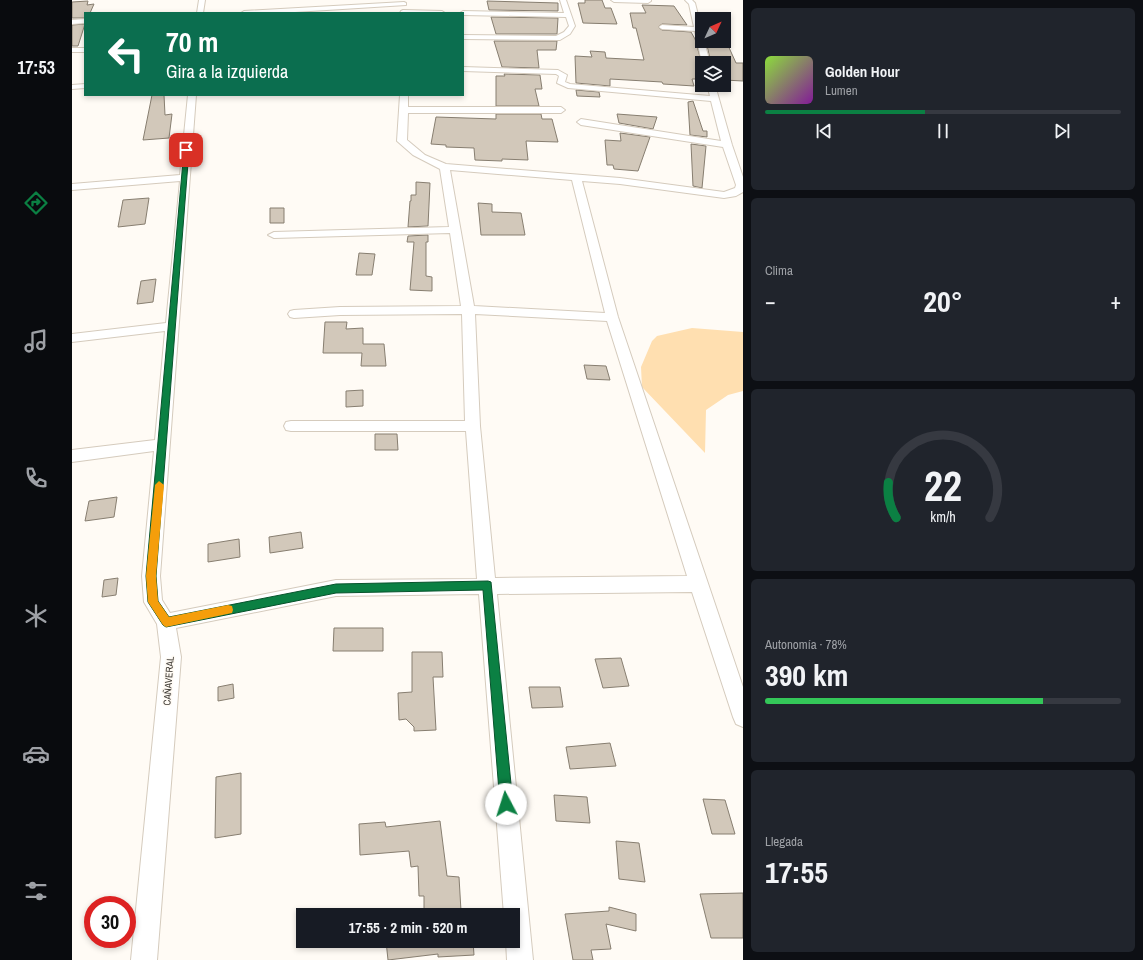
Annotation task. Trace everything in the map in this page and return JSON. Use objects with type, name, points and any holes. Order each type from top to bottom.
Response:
[{"type":"street","points":[[200,12],[202,0]]},
{"type":"street","points":[[464,37],[557,38],[570,31],[572,26],[563,0]]},
{"type":"street","points":[[614,0],[648,1]]},
{"type":"street","points":[[688,0],[692,3],[695,19]]},
{"type":"street","points":[[259,12],[405,2],[403,12]]},
{"type":"street","points":[[464,13],[568,15]]},
{"type":"street","points":[[72,22],[84,21]]},
{"type":"street","points":[[662,27],[695,29]]},
{"type":"street","points":[[72,50],[84,50]]},
{"type":"street","points":[[464,69],[558,72],[563,75],[561,83],[568,86],[715,99]]},
{"type":"street","points":[[72,87],[84,86]]},
{"type":"street","points":[[404,96],[402,141],[409,149],[429,161],[444,167],[620,181],[724,195],[732,194],[739,190],[742,185],[727,145],[714,92]]},
{"type":"street","name":"CAÑAVERAL","points":[[144,960],[171,657],[166,622],[153,602],[151,576],[192,96]]},
{"type":"street","points":[[403,110],[561,110]]},
{"type":"street","points":[[580,122],[727,145]]},
{"type":"street","points":[[444,167],[468,310],[473,426],[520,960]]},
{"type":"street","points":[[576,177],[612,317],[698,584],[743,717]]},
{"type":"street","points":[[72,187],[184,178]]},
{"type":"street","points":[[274,235],[455,230]]},
{"type":"street","points":[[294,314],[468,310],[612,317]]},
{"type":"street","points":[[72,338],[172,326]]},
{"type":"street","points":[[291,426],[473,426]]},
{"type":"street","points":[[72,456],[163,444]]},
{"type":"street","points":[[166,622],[336,588],[698,584]]},
{"type":"shaded area","points":[[692,328],[743,332],[743,391],[728,395],[706,410],[705,453],[642,387],[641,367],[652,341],[657,336]]},
{"type":"building","points":[[585,0],[602,0],[605,8],[611,8],[617,24],[583,23],[578,3],[585,3]]},
{"type":"building","points":[[88,1],[87,5],[94,4],[90,12],[84,12],[84,18],[72,18],[72,2]]},
{"type":"building","points":[[487,1],[558,3],[558,11],[489,10]]},
{"type":"building","points":[[642,5],[674,6],[687,25],[662,24],[658,27],[662,30],[691,32],[695,39],[695,48],[698,48],[700,56],[695,56],[695,79],[692,79],[694,86],[663,84],[662,82],[610,79],[610,86],[576,83],[575,56],[592,57],[590,51],[605,52],[606,58],[644,60],[636,28],[633,28],[630,13],[646,13]]},
{"type":"building","points":[[491,17],[558,18],[557,34],[496,34]]},
{"type":"building","points":[[84,24],[78,46],[72,46],[72,25]]},
{"type":"building","points":[[494,41],[557,41],[556,50],[537,50],[539,68],[502,67]]},
{"type":"building","points":[[708,48],[729,48],[736,63],[743,63],[743,81],[731,80],[731,56],[709,56]]},
{"type":"building","points":[[504,74],[540,75],[542,89],[535,89],[539,106],[496,106],[496,76],[505,76]]},
{"type":"building","points":[[576,90],[599,92],[600,97],[577,96]]},
{"type":"building","points":[[152,96],[164,96],[165,115],[172,114],[169,138],[143,140]]},
{"type":"building","points":[[693,101],[703,131],[707,131],[707,137],[690,135],[688,102]]},
{"type":"building","points":[[496,114],[541,114],[542,119],[552,119],[558,142],[526,141],[528,160],[502,159],[502,161],[475,160],[474,148],[446,147],[446,145],[431,144],[436,117],[496,119]]},
{"type":"building","points":[[617,114],[657,117],[653,129],[619,123]]},
{"type":"building","points":[[620,133],[650,137],[638,171],[614,169],[613,165],[607,165],[605,140],[621,141]]},
{"type":"building","points":[[691,144],[706,146],[702,188],[693,186]]},
{"type":"building","points":[[416,182],[430,183],[428,226],[408,227],[411,195],[416,195]]},
{"type":"building","points":[[149,198],[145,224],[118,227],[123,200]]},
{"type":"building","points":[[478,203],[492,204],[492,212],[521,213],[525,235],[481,235]]},
{"type":"building","points":[[270,208],[284,208],[284,223],[270,223]]},
{"type":"building","points":[[428,235],[428,242],[426,242],[426,276],[432,277],[432,291],[410,290],[414,242],[407,242],[408,236]]},
{"type":"building","points":[[359,253],[375,254],[372,275],[356,275]]},
{"type":"building","points":[[156,279],[153,302],[137,304],[141,281]]},
{"type":"building","points":[[325,322],[347,322],[346,329],[363,328],[363,344],[384,344],[386,366],[361,366],[362,353],[323,353]]},
{"type":"building","points":[[584,365],[606,366],[610,380],[587,379]]},
{"type":"building","points":[[363,390],[363,406],[346,407],[346,391]]},
{"type":"building","points":[[375,434],[397,434],[398,450],[375,450]]},
{"type":"building","points":[[117,497],[114,517],[85,521],[89,501]]},
{"type":"building","points":[[301,532],[303,548],[270,553],[269,537]]},
{"type":"building","points":[[239,539],[240,557],[208,562],[208,544]]},
{"type":"building","points":[[118,578],[116,595],[102,597],[104,580]]},
{"type":"building","points":[[334,628],[383,628],[383,651],[333,651]]},
{"type":"building","points":[[412,652],[442,652],[443,677],[433,677],[436,730],[414,731],[414,727],[406,719],[399,720],[398,693],[412,692]]},
{"type":"building","points":[[621,658],[629,686],[603,688],[595,659]]},
{"type":"building","points":[[233,684],[234,698],[218,701],[218,687]]},
{"type":"building","points":[[529,687],[560,687],[563,707],[532,708]]},
{"type":"building","points":[[610,743],[616,766],[570,769],[566,747]]},
{"type":"building","points":[[241,773],[241,834],[215,838],[216,777]]},
{"type":"building","points":[[554,795],[587,797],[590,823],[556,821]]},
{"type":"building","points":[[703,799],[725,800],[735,834],[712,834]]},
{"type":"building","points":[[440,821],[447,876],[459,877],[461,908],[424,908],[424,896],[419,896],[418,866],[411,867],[409,851],[360,855],[359,824],[385,822],[386,827]]},
{"type":"building","points":[[616,841],[639,843],[645,882],[619,879]]},
{"type":"building","points":[[743,893],[743,938],[711,938],[700,894]]},
{"type":"building","points":[[609,907],[636,914],[636,931],[606,924],[611,949],[591,950],[593,960],[573,960],[565,914],[609,911]]},
{"type":"building","points":[[387,948],[474,948],[474,955],[438,957],[438,954],[388,960]]},
{"type":"slow traffic","points":[[159,485],[151,576],[153,602],[166,622],[228,610]]},
{"type":"route","points":[[186,150],[151,576],[153,602],[166,622],[336,588],[488,586],[506,804]]}]
